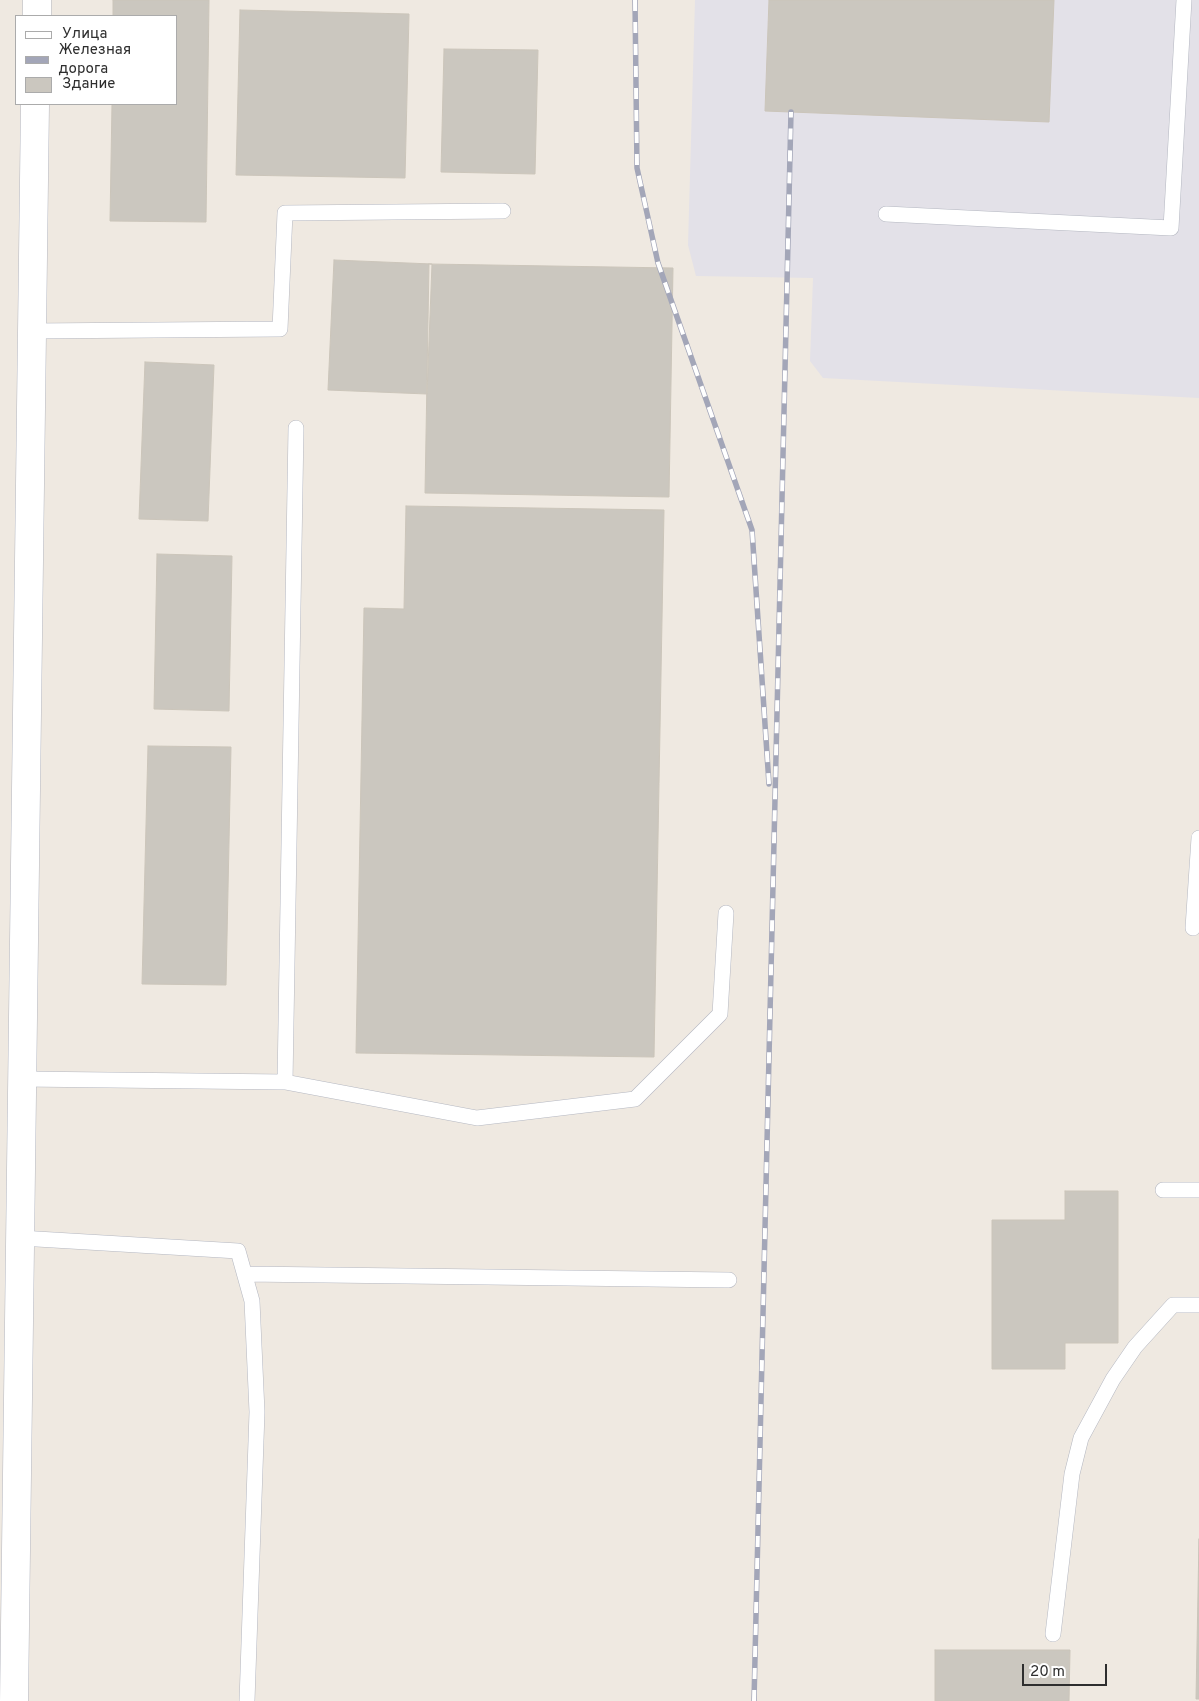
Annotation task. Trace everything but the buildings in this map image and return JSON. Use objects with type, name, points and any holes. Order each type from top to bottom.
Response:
[{"type":"street","points":[[37,0],[37,15]]},
{"type":"street","points":[[14,1701],[36,105]]},
{"type":"lane","points":[[886,214],[1171,228],[1184,0]]},
{"type":"lane","points":[[32,330],[280,329],[285,213],[503,211]]},
{"type":"lane","points":[[285,1082],[296,428]]},
{"type":"lane","points":[[1193,928],[1199,838]]},
{"type":"lane","points":[[22,1079],[285,1082],[477,1118],[635,1099],[720,1014],[726,913]]},
{"type":"lane","points":[[1163,1190],[1199,1190]]},
{"type":"lane","points":[[20,1238],[238,1251],[252,1301],[257,1412],[247,1701]]},
{"type":"lane","points":[[245,1274],[729,1280]]},
{"type":"lane","points":[[1053,1634],[1072,1474],[1081,1438],[1113,1380],[1135,1347],[1173,1305],[1199,1305]]},
{"type":"shaded area","points":[[695,0],[1199,0],[1199,398],[823,378],[810,361],[813,278],[696,276],[688,245]]},
{"type":"railway","points":[[635,0],[637,168],[658,263],[752,530],[769,784]]},
{"type":"railway","points":[[754,1701],[791,112]]}]
